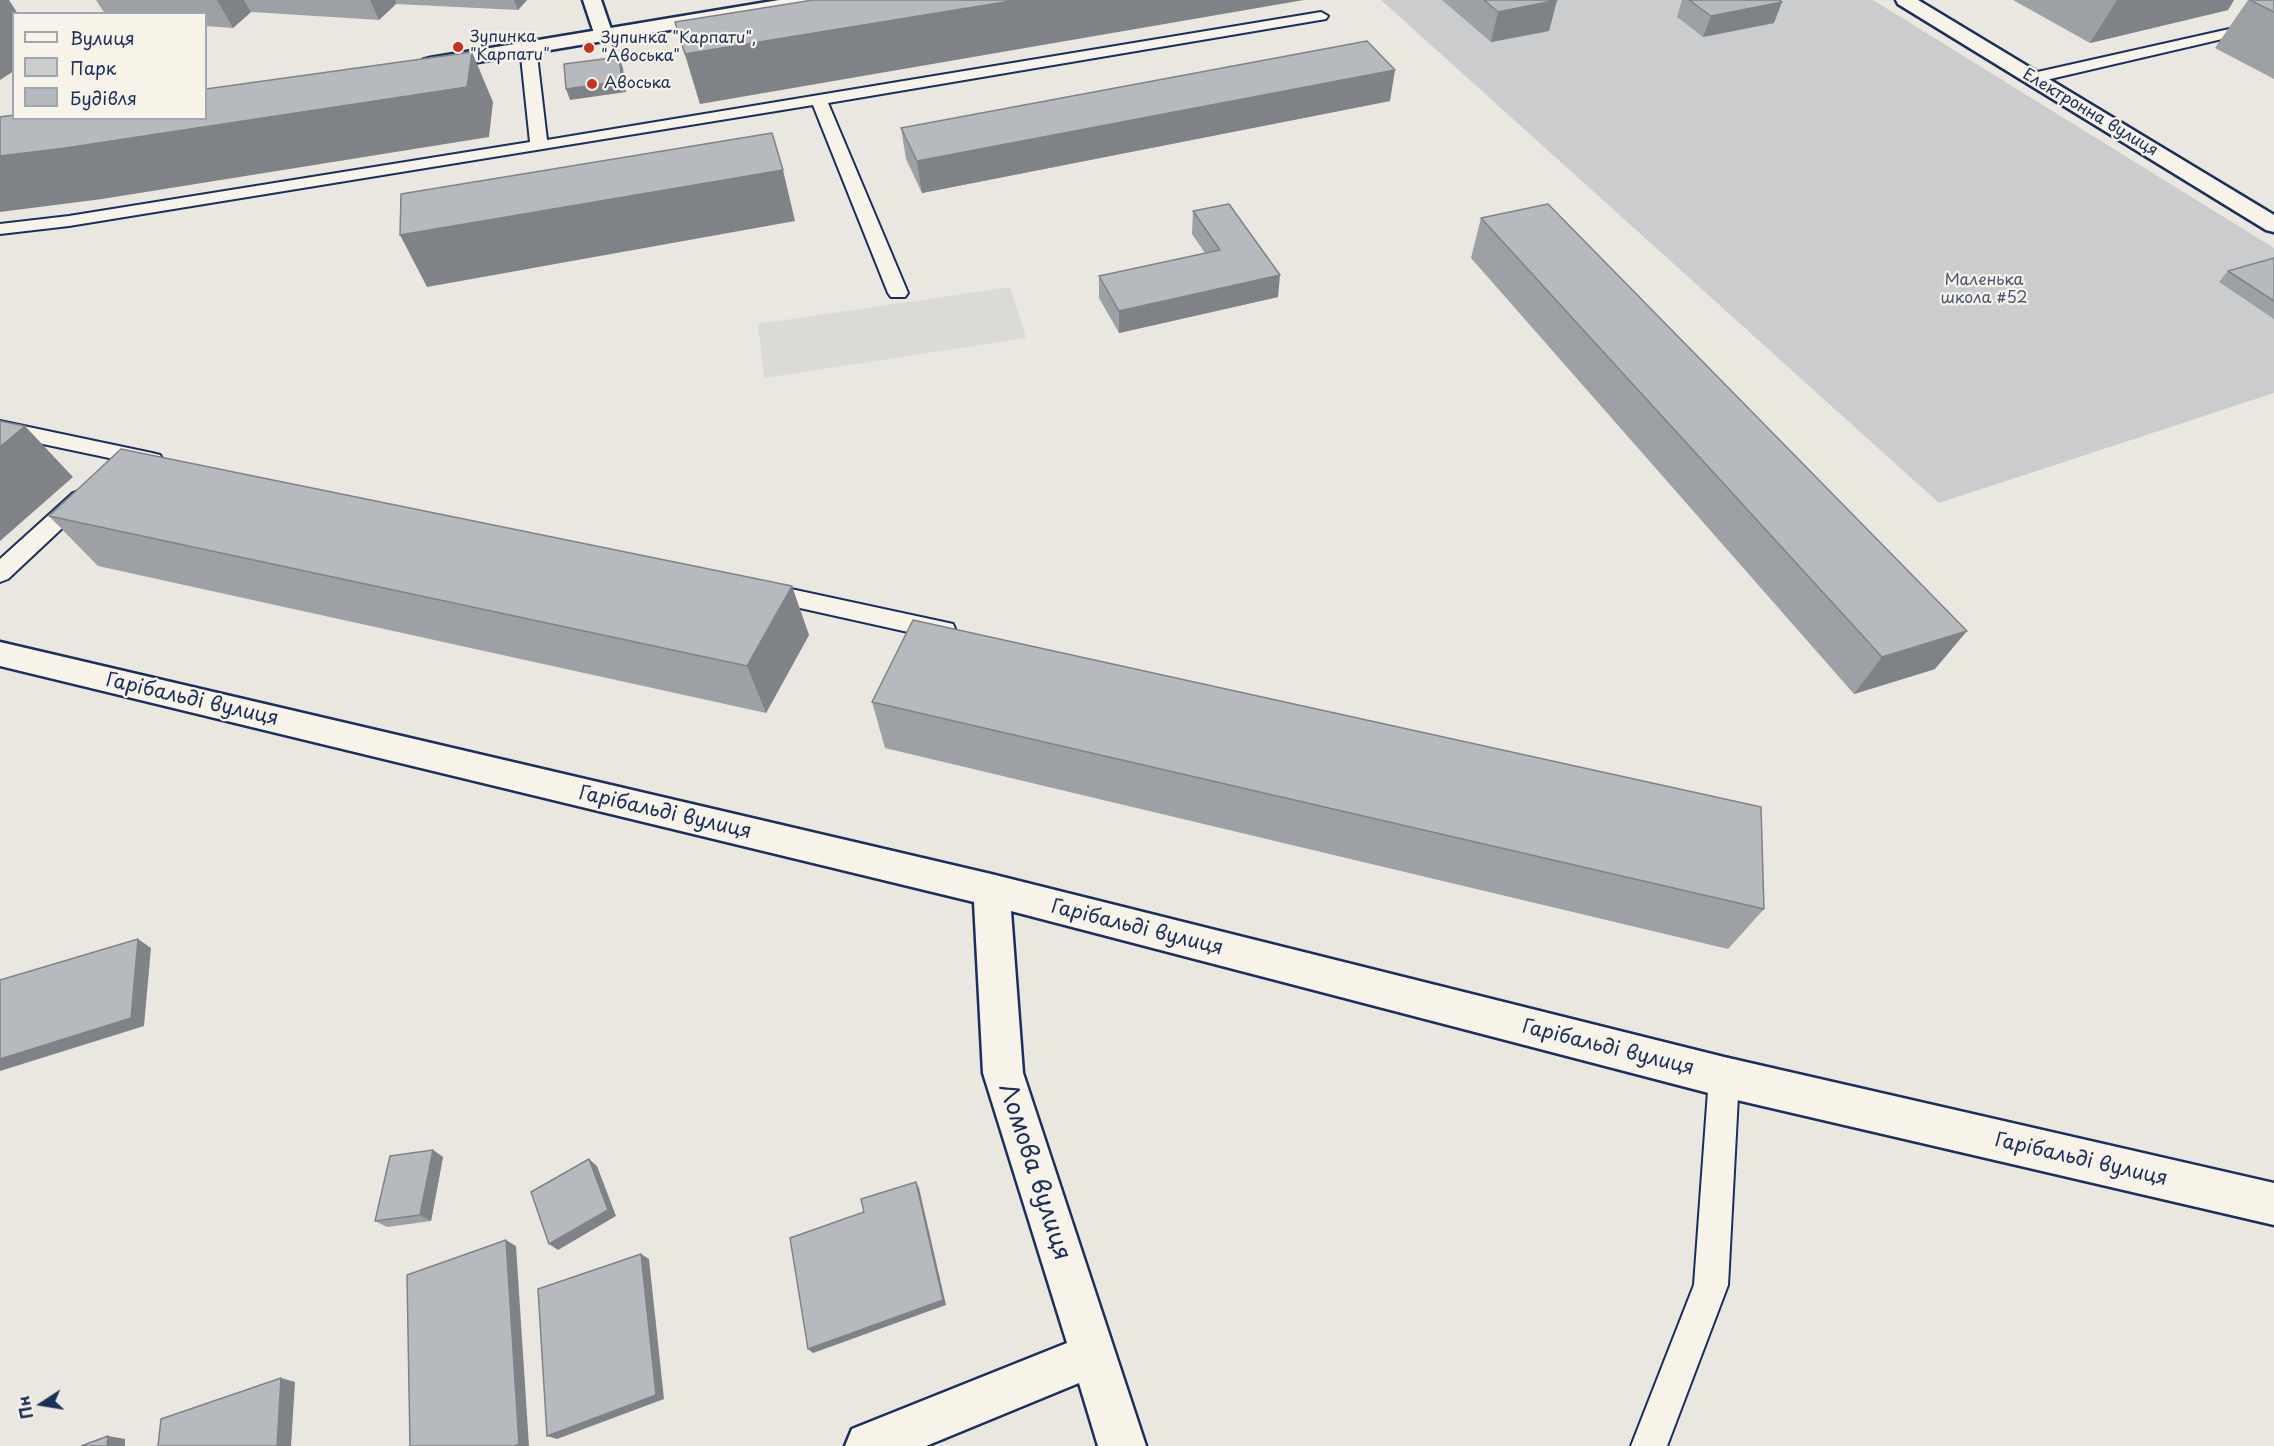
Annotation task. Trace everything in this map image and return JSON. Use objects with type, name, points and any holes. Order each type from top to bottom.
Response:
[{"type":"street","points":[[592,0],[603,35]]},
{"type":"street","points":[[411,67],[813,0]]},
{"type":"street","name":"Електронна вулиця","points":[[1905,0],[2274,225]]},
{"type":"street","name":"Гарібальді вулиця","points":[[0,654],[991,890],[1724,1077],[2274,1204]]},
{"type":"street","name":"Ломова вулиця","points":[[991,890],[1003,1073],[1122,1446]]},
{"type":"street","points":[[869,1446],[1093,1355]]},
{"type":"lane","points":[[0,229],[69,222],[1321,16]]},
{"type":"lane","points":[[2033,78],[2274,23]]},
{"type":"lane","points":[[528,47],[539,146]]},
{"type":"lane","points":[[818,99],[898,293]]},
{"type":"lane","points":[[0,428],[118,463],[173,465]]},
{"type":"lane","points":[[0,573],[93,486]]},
{"type":"lane","points":[[747,589],[969,637]]},
{"type":"lane","points":[[1649,1446],[1711,1285],[1724,1077]]},
{"type":"shaded area","points":[[1010,287],[1026,338],[764,378],[758,324]]},
{"type":"green space","name":"Маленька школа #52","points":[[1381,0],[1873,0],[2274,248],[2274,393],[1939,503]]},
{"type":"building","points":[[813,0],[1017,0],[685,54],[675,22]]},
{"type":"building","points":[[1484,0],[1557,0],[1498,12]]},
{"type":"building","points":[[1689,0],[1779,0],[1782,2],[1711,16]]},
{"type":"building","points":[[2250,0],[2274,0],[2274,12]]},
{"type":"building","points":[[1367,41],[1395,70],[917,161],[901,128]]},
{"type":"building","points":[[472,52],[467,87],[0,156],[0,117],[12,115],[12,120],[207,120],[207,89]]},
{"type":"building","points":[[619,57],[622,81],[566,89],[564,64]]},
{"type":"building","points":[[772,133],[783,170],[400,235],[401,194]]},
{"type":"building","points":[[1229,204],[1280,275],[1119,311],[1099,276],[1220,250],[1193,211]]},
{"type":"building","points":[[1548,204],[1967,631],[1882,657],[1481,218]]},
{"type":"building","points":[[2274,258],[2274,301],[2228,271]]},
{"type":"building","points":[[0,421],[25,426],[0,447]]},
{"type":"building","points":[[121,449],[792,586],[747,666],[49,516]]},
{"type":"building","points":[[913,620],[1761,807],[1764,909],[872,702]]},
{"type":"building","points":[[138,939],[131,1018],[0,1059],[0,980]]},
{"type":"building","points":[[433,1150],[420,1215],[375,1221],[390,1156]]},
{"type":"building","points":[[589,1159],[608,1210],[549,1244],[531,1192]]},
{"type":"building","points":[[916,1182],[943,1300],[808,1349],[790,1238],[864,1212],[861,1199]]},
{"type":"building","points":[[506,1240],[519,1444],[515,1446],[410,1446],[407,1275]]},
{"type":"building","points":[[641,1254],[656,1395],[547,1436],[538,1289]]},
{"type":"building","points":[[281,1378],[277,1446],[158,1446],[161,1419]]},
{"type":"building","points":[[108,1436],[107,1446],[81,1446]]},
{"type":"place","name":"Зупинка \"Карпати\"","points":[[458,47]]},
{"type":"place","name":"Зупинка \"Карпати\", \"Авоська\"","points":[[589,48]]},
{"type":"place","name":"Авоська","points":[[592,84]]}]
